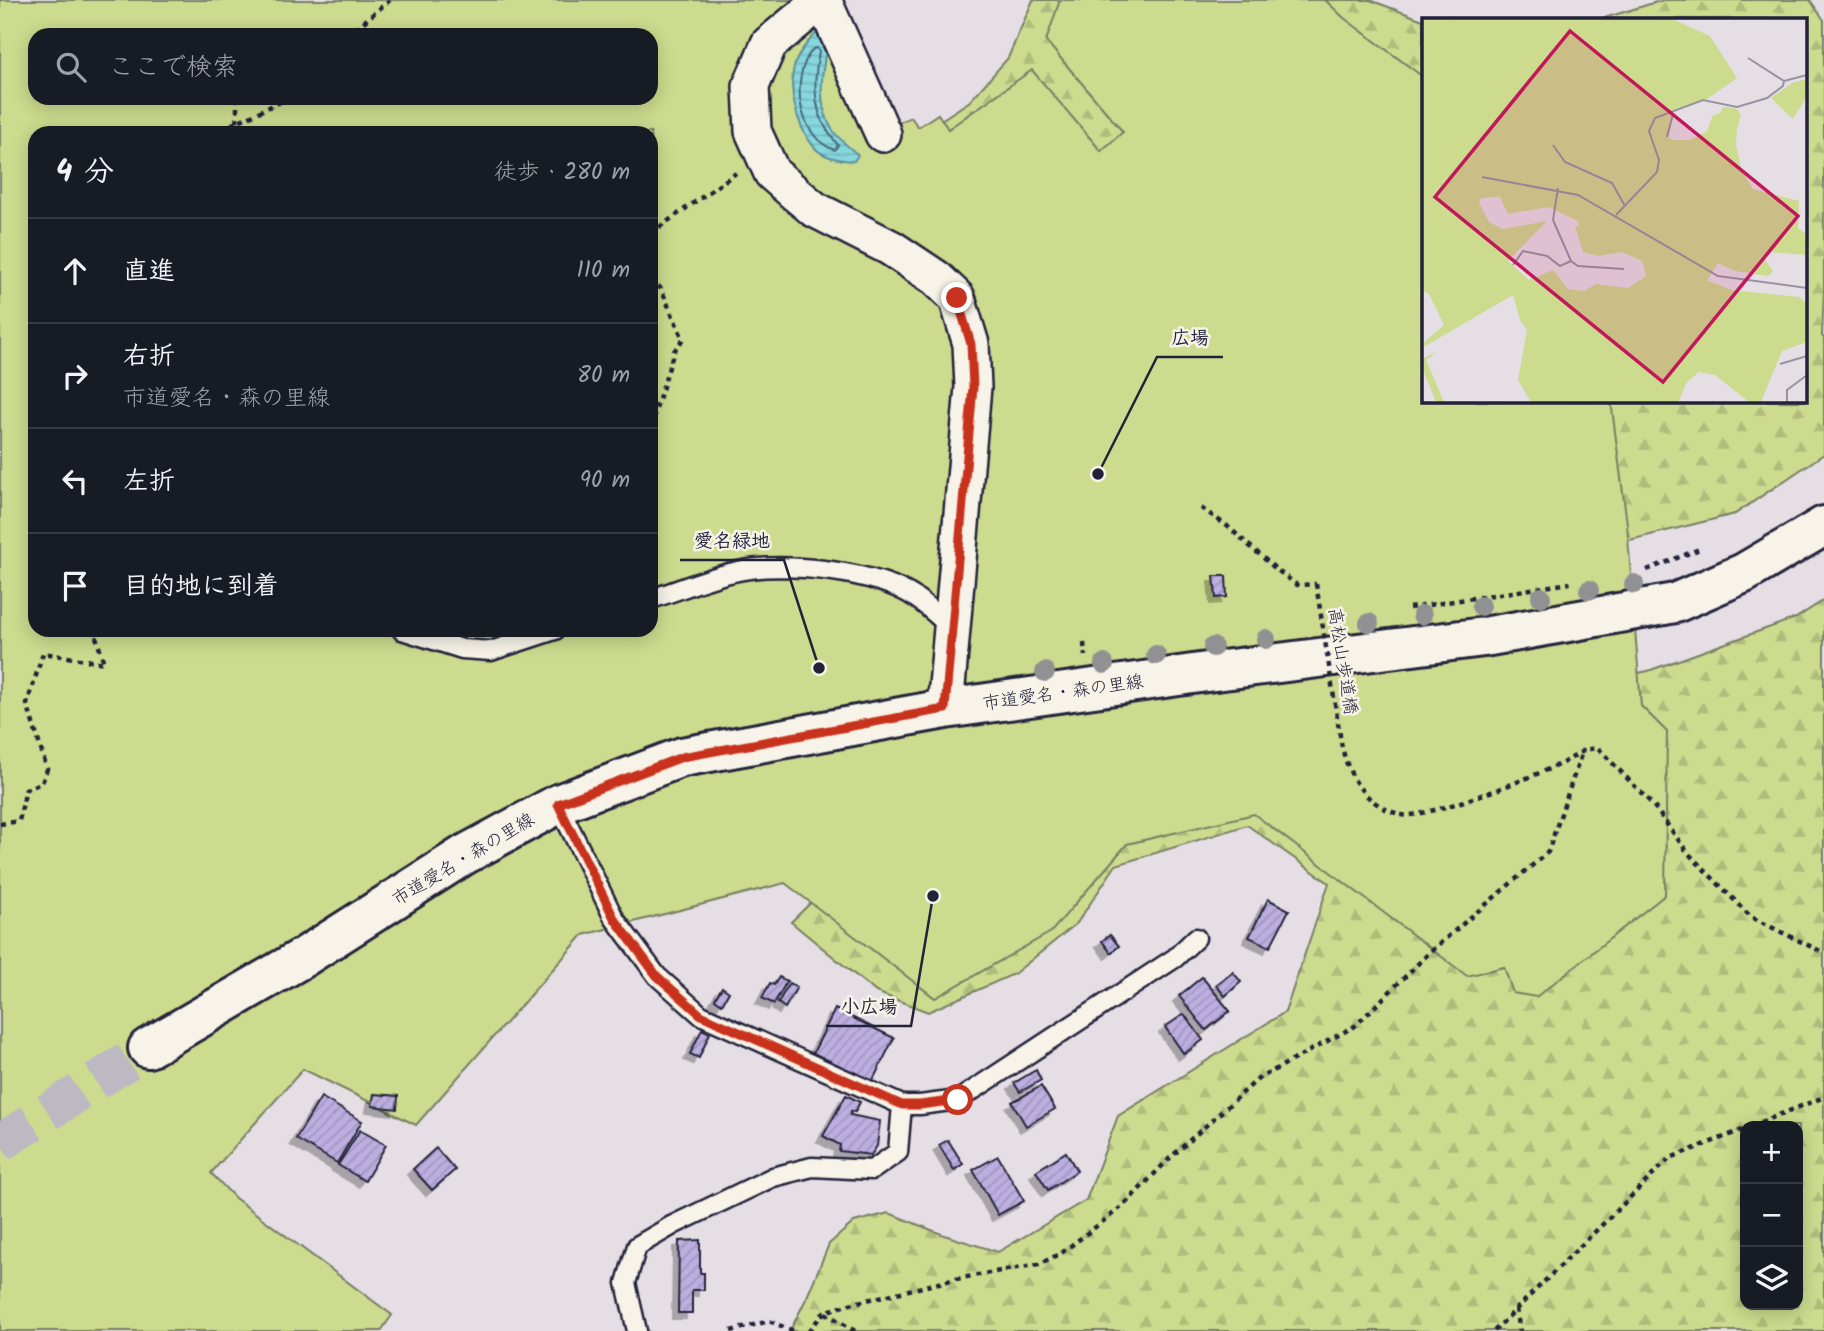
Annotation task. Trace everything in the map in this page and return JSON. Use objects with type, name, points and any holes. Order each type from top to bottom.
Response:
[{"type":"street","points":[[865,120],[823,0],[769,44],[751,86],[753,131],[772,173],[814,209],[891,248],[936,278],[957,298],[971,344],[973,387],[945,709]]},
{"type":"street","name":"市道愛名・森の里線","points":[[148,1048],[304,957],[464,855],[558,804],[682,757],[945,709],[1484,637],[1675,603],[1744,573],[1824,526]]},
{"type":"lane","points":[[658,597],[739,571],[797,568],[864,576],[898,588],[915,598],[953,629]]},
{"type":"lane","points":[[424,637],[462,649],[491,651],[534,637]]},
{"type":"lane","points":[[558,804],[614,918],[657,976],[701,1015],[902,1105],[958,1100],[1175,958],[1196,938]]},
{"type":"lane","points":[[637,1331],[626,1283],[637,1246],[673,1225],[773,1177],[812,1167],[872,1170],[898,1152],[902,1105]]},
{"type":"path","points":[[356,28],[390,0]]},
{"type":"path","points":[[237,105],[237,122]]},
{"type":"path","points":[[229,126],[274,105]]},
{"type":"path","points":[[658,228],[735,173],[765,157]]},
{"type":"path","points":[[658,287],[683,339],[674,351],[658,402]]},
{"type":"path","name":"高松山歩道橋","points":[[1201,508],[1226,525],[1297,585],[1316,584],[1345,765],[1369,800],[1405,816],[1456,804],[1566,761],[1583,749]]},
{"type":"path","points":[[0,824],[19,821],[26,789],[41,783],[47,769],[27,704],[43,653],[104,663],[96,637]]},
{"type":"path","points":[[809,1331],[824,1312],[850,1304],[956,1279],[1039,1264],[1060,1254],[1123,1206],[1171,1157],[1258,1079],[1355,1026],[1432,950],[1548,852],[1583,749],[1598,748],[1653,805],[1688,853],[1751,918],[1824,953]]},
{"type":"path","points":[[1764,1121],[1824,1097]]},
{"type":"path","points":[[1494,1331],[1670,1158],[1740,1131]]},
{"type":"path","points":[[1516,1308],[1520,1331]]},
{"type":"path","points":[[824,1312],[855,1331]]},
{"type":"path","points":[[731,1331],[769,1321],[794,1331]]},
{"type":"green space","points":[[0,0],[815,0],[896,124],[911,117],[918,127],[938,114],[948,129],[1032,70],[1101,151],[1123,132],[1046,41],[1060,0],[1325,0],[1344,18],[1422,76],[1422,402],[1611,402],[1627,524],[1641,706],[1667,732],[1665,895],[1536,997],[1513,993],[1504,967],[1467,976],[1254,814],[1127,844],[1051,932],[935,998],[785,883],[583,935],[416,1125],[303,1069],[211,1173],[235,1198],[392,1315],[381,1331],[0,1331]]},
{"type":"green space","points":[[1033,0],[1370,0],[1422,20],[1422,402],[1806,402],[1806,18],[1604,18],[1663,0],[1810,0],[1824,20],[1824,454],[1735,514],[1622,542],[885,157],[970,101],[1008,58]]},
{"type":"green space","points":[[1824,600],[1824,1331],[790,1331],[829,1244],[854,1222],[889,1213],[944,1235],[998,1252],[1086,1200],[1118,1116],[1285,1012],[1329,883],[1247,825],[1116,865],[1077,923],[1014,974],[928,1012],[876,992],[791,922],[826,888],[1051,850],[1407,720],[1648,671],[1796,618]]},
{"type":"water","points":[[824,26],[830,29],[822,82],[824,108],[834,132],[858,155],[854,161],[832,158],[818,151],[802,127],[794,102],[792,77],[795,65],[804,47]]},
{"type":"building","points":[[1214,576],[1226,576],[1227,597],[1216,598]]},
{"type":"building","points":[[1268,899],[1289,910],[1270,947],[1249,937]]},
{"type":"building","points":[[1110,935],[1119,946],[1111,953],[1102,941]]},
{"type":"building","points":[[1233,972],[1241,982],[1225,996],[1216,985]]},
{"type":"building","points":[[779,977],[787,981],[774,1004],[762,998],[770,983],[774,985]]},
{"type":"building","points":[[1202,977],[1230,1011],[1206,1030],[1179,996]]},
{"type":"building","points":[[789,983],[797,987],[785,1008],[778,1003]]},
{"type":"building","points":[[722,987],[729,992],[722,1004],[715,999]]},
{"type":"building","points":[[835,1009],[894,1038],[872,1082],[813,1053]]},
{"type":"building","points":[[1184,1014],[1203,1040],[1184,1054],[1165,1027]]},
{"type":"building","points":[[702,1029],[710,1033],[699,1058],[690,1054]]},
{"type":"building","points":[[1036,1070],[1041,1080],[1020,1092],[1014,1083]]},
{"type":"building","points":[[1041,1086],[1055,1109],[1026,1126],[1012,1102]]},
{"type":"building","points":[[374,1094],[398,1096],[397,1109],[372,1106]]},
{"type":"building","points":[[846,1095],[860,1102],[855,1112],[851,1111],[850,1115],[880,1121],[877,1146],[871,1155],[839,1151],[840,1145],[823,1136]]},
{"type":"building","points":[[321,1097],[362,1121],[337,1163],[296,1139]]},
{"type":"building","points":[[360,1130],[386,1145],[365,1181],[338,1165]]},
{"type":"building","points":[[948,1140],[963,1164],[954,1170],[939,1145]]},
{"type":"building","points":[[436,1148],[455,1170],[432,1190],[413,1169]]},
{"type":"building","points":[[1066,1152],[1077,1171],[1048,1190],[1036,1171]]},
{"type":"building","points":[[998,1156],[1024,1201],[998,1215],[973,1170]]},
{"type":"building","points":[[700,1240],[700,1273],[704,1273],[704,1290],[692,1290],[692,1313],[678,1313],[679,1241]]},
{"type":"tunnel","points":[[0,1143],[148,1048]]},
{"type":"place","name":"広場","points":[[1098,474]]},
{"type":"place","name":"愛名緑地","points":[[819,668]]},
{"type":"place","name":"小広場","points":[[933,896]]},
{"type":"route","points":[[957,298],[971,344],[973,387],[945,709],[682,757],[558,804],[614,918],[657,976],[701,1015],[902,1105],[958,1100]]}]
